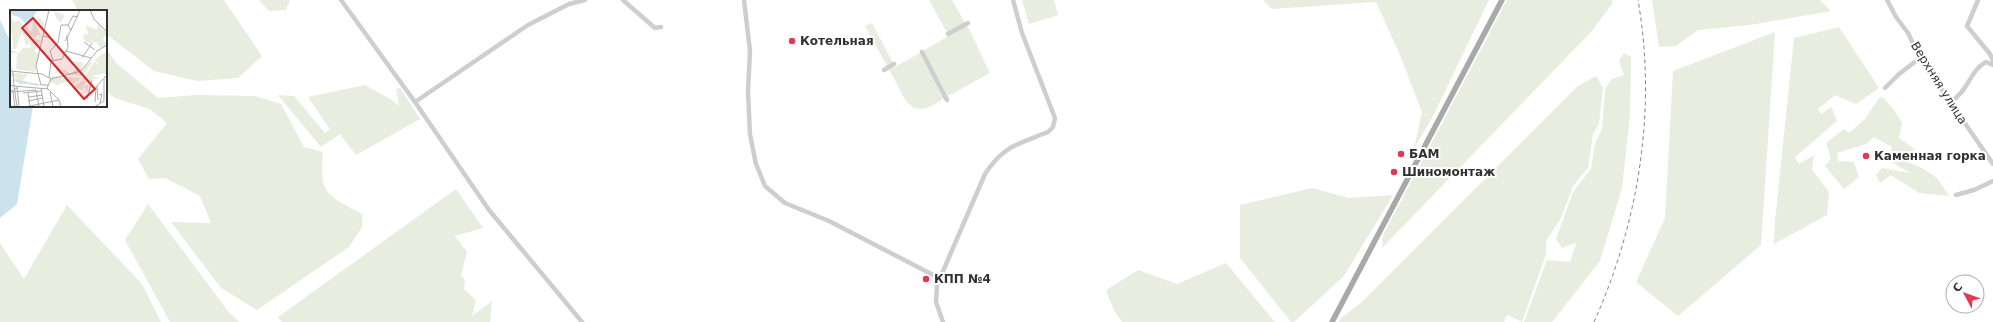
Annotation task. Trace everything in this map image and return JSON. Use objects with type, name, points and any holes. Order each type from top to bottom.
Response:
[{"type":"main road","points":[[1332,322],[1502,0]]},
{"type":"street","points":[[340,0],[415,102],[489,210],[582,322]]},
{"type":"street","points":[[415,102],[528,25],[569,4],[585,0]]},
{"type":"street","points":[[622,0],[655,28],[661,27]]},
{"type":"street","points":[[744,0],[750,51],[748,91],[750,135],[756,164],[765,186],[785,203],[829,221],[939,278]]},
{"type":"street","points":[[943,322],[936,302],[936,289],[939,278],[985,174],[994,159],[1005,150],[1048,132],[1053,127],[1055,118],[1022,33],[1013,0]]},
{"type":"street","name":"Верхняя улица","points":[[1886,0],[1908,33],[1920,58],[1993,164]]},
{"type":"street","points":[[1978,0],[1967,26],[1993,61]]},
{"type":"street","points":[[948,34],[968,23]]},
{"type":"street","points":[[922,52],[947,100]]},
{"type":"street","points":[[1885,88],[1899,74],[1920,58]]},
{"type":"street","points":[[1950,102],[1959,97],[1966,89],[1982,64],[1986,62],[1993,65]]},
{"type":"street","points":[[884,70],[894,64]]},
{"type":"street","points":[[1956,195],[1974,190],[1993,181]]},
{"type":"shaded area","points":[[72,0],[224,0],[262,56],[238,78],[197,81],[154,71],[107,35],[107,10],[77,10]]},
{"type":"shaded area","points":[[259,0],[290,0],[286,10],[269,11]]},
{"type":"shaded area","points":[[929,0],[952,0],[965,23],[947,33]]},
{"type":"shaded area","points":[[1022,0],[1054,0],[1058,15],[1029,24]]},
{"type":"shaded area","points":[[1263,0],[1489,0],[1433,116],[1414,149],[1422,112],[1400,55],[1376,2],[1272,9]]},
{"type":"shaded area","points":[[1507,0],[1612,0],[1612,4],[1592,31],[1382,248],[1383,235]]},
{"type":"shaded area","points":[[1652,0],[1820,0],[1831,11],[1750,25],[1698,30],[1676,46],[1659,47]]},
{"type":"shaded area","points":[[872,23],[893,63],[887,66],[865,26]]},
{"type":"shaded area","points":[[967,25],[990,73],[948,96],[923,51]]},
{"type":"shaded area","points":[[1839,27],[1879,88],[1856,104],[1835,95],[1818,109],[1821,114],[1831,107],[1837,121],[1795,157],[1799,164],[1814,155],[1812,170],[1829,192],[1827,215],[1774,244],[1775,221],[1794,38]]},
{"type":"shaded area","points":[[1775,32],[1761,245],[1678,316],[1636,282],[1665,218],[1673,71]]},
{"type":"shaded area","points":[[107,49],[115,62],[158,98],[196,95],[255,96],[281,104],[304,147],[323,152],[322,177],[328,192],[340,202],[362,214],[362,227],[349,247],[257,310],[221,288],[171,222],[211,223],[200,196],[165,178],[149,179],[138,159],[167,123],[150,109],[115,98],[107,92]]},
{"type":"shaded area","points":[[920,53],[944,98],[932,106],[922,109],[915,108],[909,104],[889,70]]},
{"type":"shaded area","points":[[1624,53],[1631,57],[1630,116],[1622,188],[1600,261],[1552,322],[1524,322],[1547,260],[1570,262],[1576,243],[1562,248],[1556,239],[1573,192],[1591,169],[1595,143],[1602,129],[1605,89],[1612,79],[1624,75],[1619,61]]},
{"type":"shaded area","points":[[1596,76],[1603,88],[1599,124],[1593,134],[1588,168],[1573,186],[1561,218],[1546,241],[1546,254],[1522,322],[1507,315],[1504,322],[1339,322],[1341,318],[1362,302],[1578,86]]},
{"type":"shaded area","points":[[365,85],[392,100],[399,106],[396,89],[400,88],[420,119],[356,155],[340,134],[321,147],[278,95],[294,96],[325,133],[330,129],[308,97]]},
{"type":"shaded area","points":[[1882,97],[1892,107],[1902,123],[1899,138],[1912,147],[1916,154],[1915,158],[1907,155],[1905,161],[1922,168],[1937,178],[1949,196],[1919,193],[1891,175],[1880,183],[1876,175],[1882,168],[1910,173],[1888,160],[1892,147],[1874,137],[1866,144],[1837,153],[1838,161],[1854,162],[1859,177],[1844,189],[1825,166],[1831,159],[1826,143],[1844,129],[1849,133],[1865,119],[1879,98]]},
{"type":"shaded area","points":[[1312,188],[1349,198],[1393,195],[1344,276],[1294,322],[1291,322],[1240,258],[1240,205]]},
{"type":"shaded area","points":[[456,189],[483,228],[455,236],[467,252],[461,275],[465,280],[464,289],[476,300],[472,316],[492,301],[490,322],[282,322],[278,317]]},
{"type":"shaded area","points":[[148,204],[228,311],[239,322],[170,322],[125,240]]},
{"type":"shaded area","points":[[67,205],[142,284],[161,322],[0,322],[0,243],[24,279]]},
{"type":"shaded area","points":[[1226,263],[1275,322],[1122,322],[1114,310],[1106,290],[1138,270],[1177,284]]},
{"type":"water","points":[[0,20],[10,41],[10,107],[33,107],[17,204],[0,218]]},
{"type":"railway","points":[[1594,322],[1610,284],[1623,245],[1633,205],[1640,164],[1644,123],[1645,82],[1643,41],[1638,0]]},
{"type":"place","name":"Котельная","points":[[792,41]]},
{"type":"place","name":"БАМ","points":[[1401,154]]},
{"type":"place","name":"Каменная горка","points":[[1866,156]]},
{"type":"place","name":"Шиномонтаж","points":[[1394,172]]},
{"type":"place","name":"КПП №4","points":[[926,279]]}]
